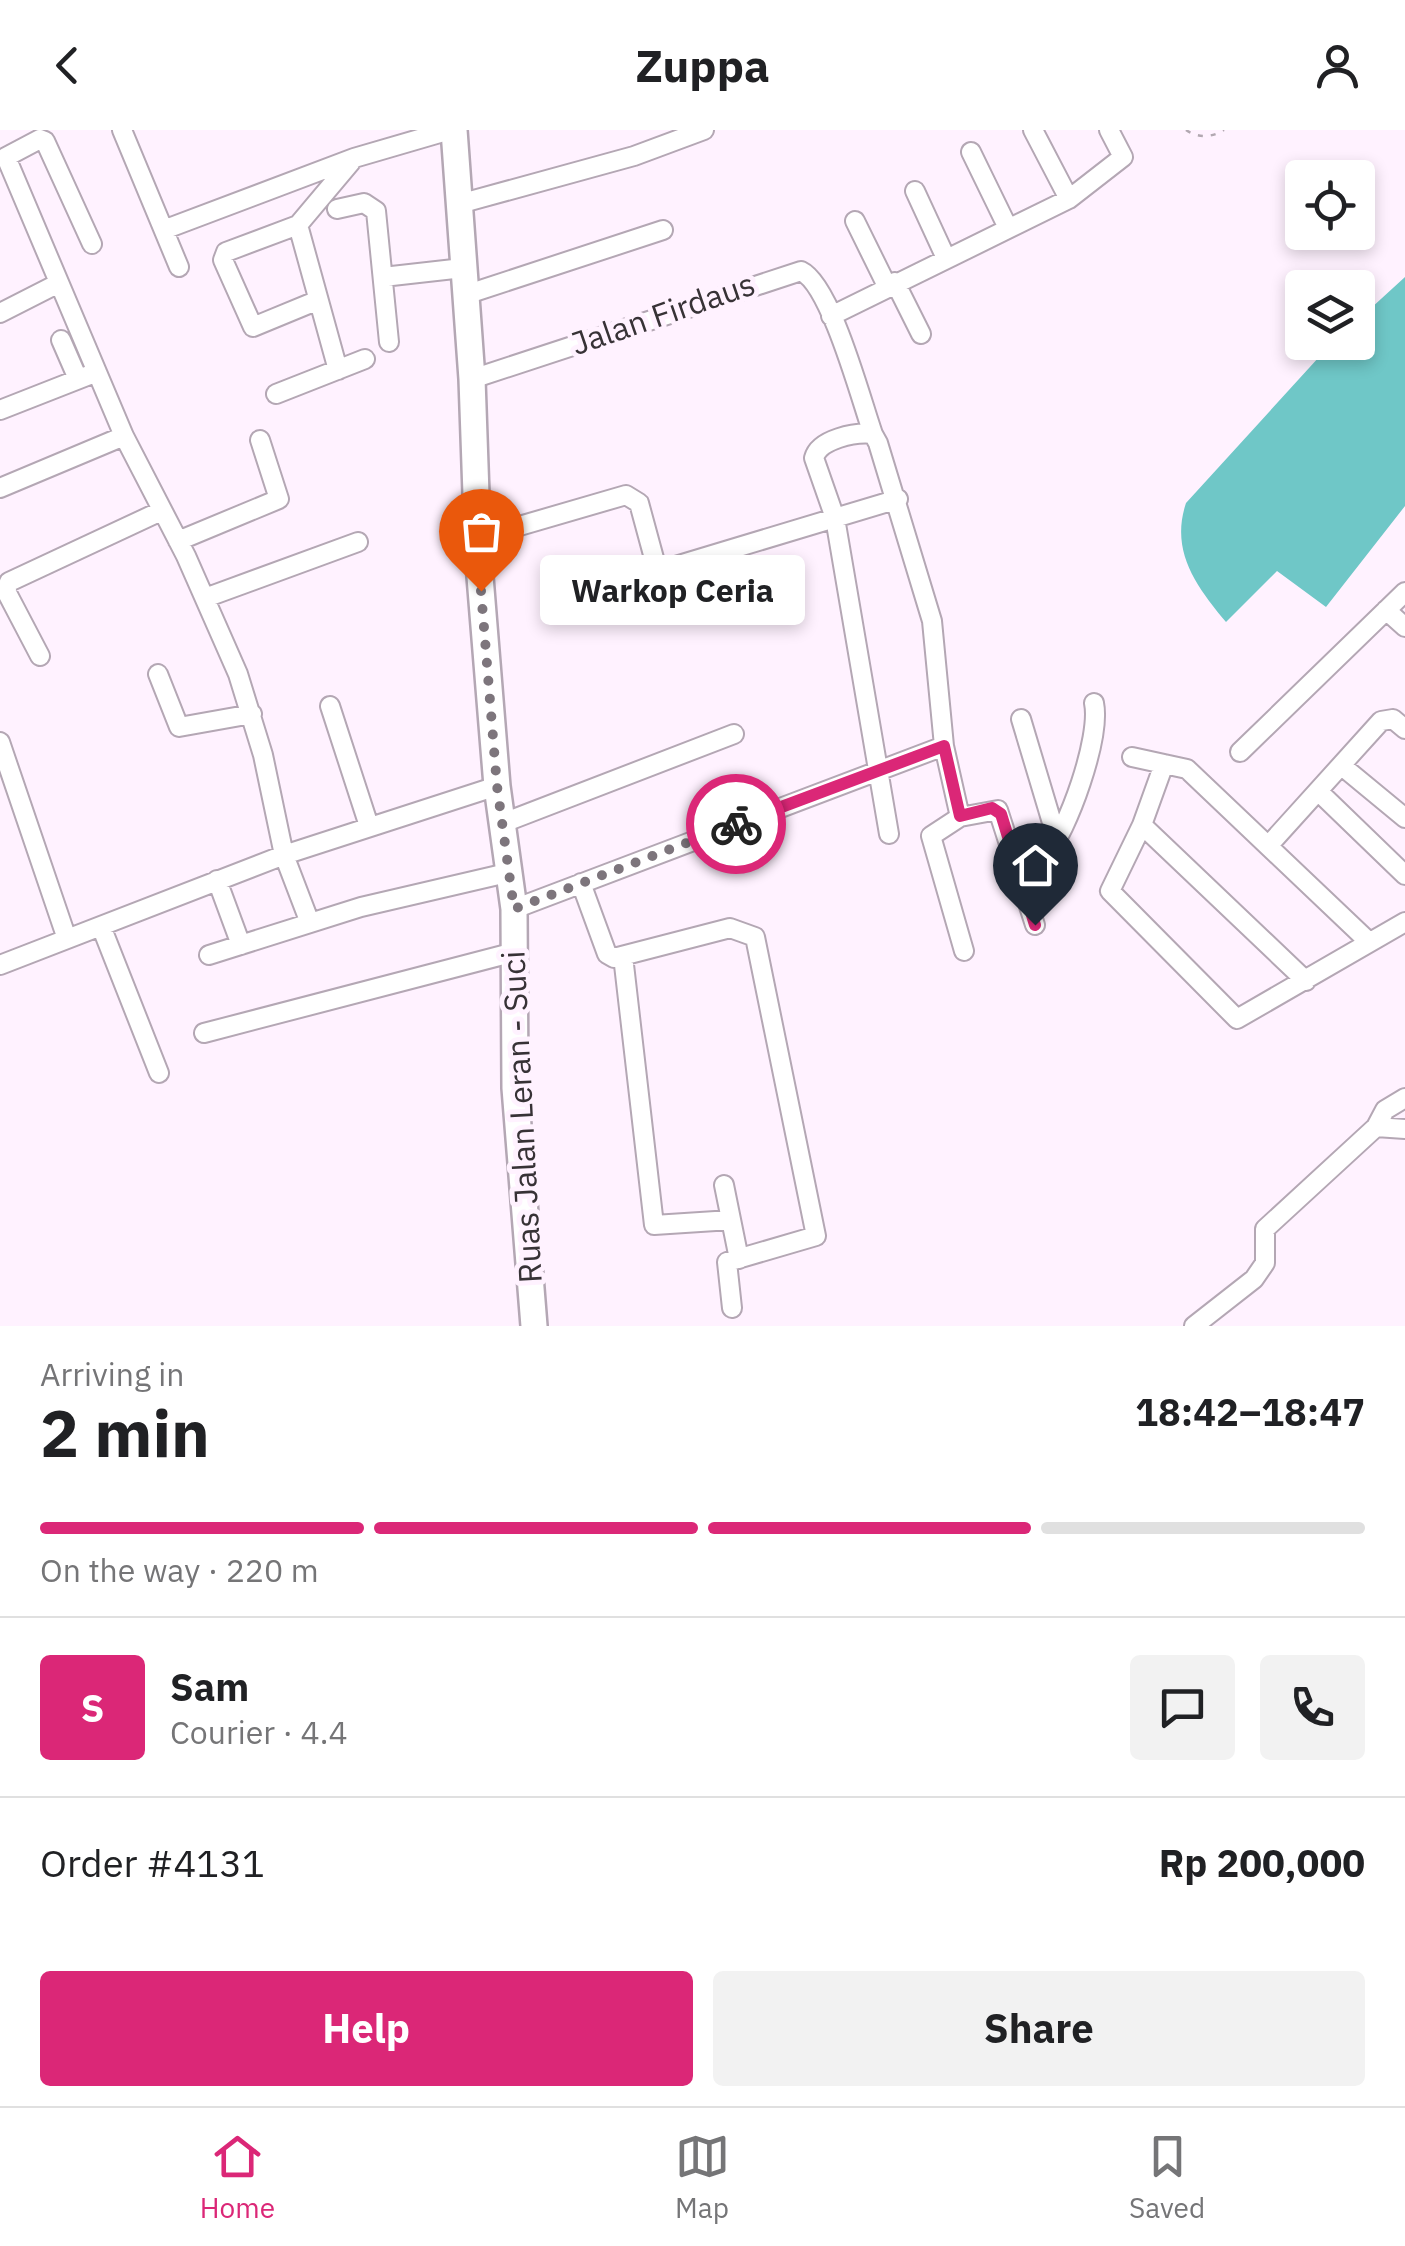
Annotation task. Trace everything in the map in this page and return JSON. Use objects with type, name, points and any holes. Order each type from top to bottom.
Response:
[{"type":"main road","name":"Ruas Jalan Leran - Suci","points":[[452,130],[497,786],[514,909],[514,1088],[534,1326]]},
{"type":"street","points":[[122,130],[179,267]]},
{"type":"street","points":[[166,230],[354,158],[452,130]]},
{"type":"street","points":[[459,204],[634,156],[704,130]]},
{"type":"street","points":[[1033,130],[1069,199]]},
{"type":"street","points":[[831,316],[945,256],[1069,199],[1123,156],[1110,130]]},
{"type":"street","points":[[92,244],[45,141],[40,139],[2,154],[124,436],[205,598],[252,714],[284,855],[310,924]]},
{"type":"street","points":[[971,152],[1008,228]]},
{"type":"street","points":[[316,301],[254,326],[223,260],[226,252],[298,225],[354,158]]},
{"type":"street","points":[[318,172],[325,193]]},
{"type":"street","points":[[915,190],[945,256]]},
{"type":"street","points":[[337,210],[364,203],[376,211],[389,342]]},
{"type":"street","points":[[855,220],[921,334]]},
{"type":"street","points":[[298,225],[338,370]]},
{"type":"street","points":[[465,295],[663,230]]},
{"type":"street","points":[[383,277],[463,268]]},
{"type":"street","name":"Jalan Firdaus","points":[[472,379],[791,271],[810,276],[831,316],[898,499],[932,621],[944,746],[960,816]]},
{"type":"street","points":[[0,312],[59,283]]},
{"type":"street","points":[[61,340],[78,380]]},
{"type":"street","points":[[276,394],[364,359]]},
{"type":"street","points":[[0,410],[97,372]]},
{"type":"street","points":[[872,434],[849,436],[815,450],[814,458],[835,518],[889,834]]},
{"type":"street","points":[[0,488],[124,436]]},
{"type":"street","points":[[178,542],[279,499],[260,440]]},
{"type":"street","points":[[478,538],[626,495],[639,502],[655,562],[662,570],[898,499]]},
{"type":"street","points":[[40,656],[6,591],[9,582],[161,511]]},
{"type":"street","points":[[205,598],[358,542]]},
{"type":"street","points":[[1240,752],[1405,592]]},
{"type":"street","points":[[1386,610],[1405,627]]},
{"type":"street","points":[[158,674],[179,727],[252,714]]},
{"type":"street","points":[[1018,872],[1038,864],[1056,836],[1091,754],[1098,723],[1094,703]]},
{"type":"street","points":[[330,706],[369,826]]},
{"type":"street","points":[[1020,719],[1056,836]]},
{"type":"street","points":[[1268,846],[1381,721],[1393,719],[1405,728]]},
{"type":"street","points":[[503,823],[734,734]]},
{"type":"street","points":[[0,742],[68,939]]},
{"type":"street","points":[[514,909],[944,746]]},
{"type":"street","points":[[1132,757],[1186,769],[1368,940]]},
{"type":"street","points":[[1164,764],[1142,825],[1110,890],[1233,1016],[1242,1020],[1368,940],[1405,922]]},
{"type":"street","points":[[1342,766],[1405,818]]},
{"type":"street","points":[[0,965],[284,855],[497,786]]},
{"type":"street","points":[[1319,792],[1405,875]]},
{"type":"street","points":[[964,950],[931,836],[960,816],[998,810],[1035,925]]},
{"type":"street","points":[[1142,825],[1306,981]]},
{"type":"street","points":[[210,955],[310,924],[507,873]]},
{"type":"street","points":[[217,880],[241,945]]},
{"type":"street","points":[[581,883],[607,954],[614,958],[730,928],[756,937],[816,1236],[724,1265],[732,1308]]},
{"type":"street","points":[[101,926],[160,1074]]},
{"type":"street","points":[[204,1033],[511,953]]},
{"type":"street","points":[[623,956],[654,1225],[731,1220]]},
{"type":"street","points":[[1194,1326],[1254,1279],[1265,1263],[1265,1229],[1376,1127],[1385,1110],[1405,1098]]},
{"type":"street","points":[[1376,1127],[1405,1128]]},
{"type":"street","points":[[724,1184],[740,1259]]},
{"type":"path","points":[[1186,130],[1194,136],[1214,136],[1224,130]]},
{"type":"water","points":[[1405,277],[1405,506],[1326,607],[1277,571],[1226,622],[1189,567],[1181,537],[1186,503],[1316,360],[1375,360],[1375,304]]},
{"type":"way so far","points":[[481,591],[497,786],[514,909],[736,824]]},
{"type":"place","name":"Warkop Ceria","points":[[481,591]]},
{"type":"route","points":[[736,824],[944,746],[960,816],[992,808],[1001,814],[1035,925]]}]
